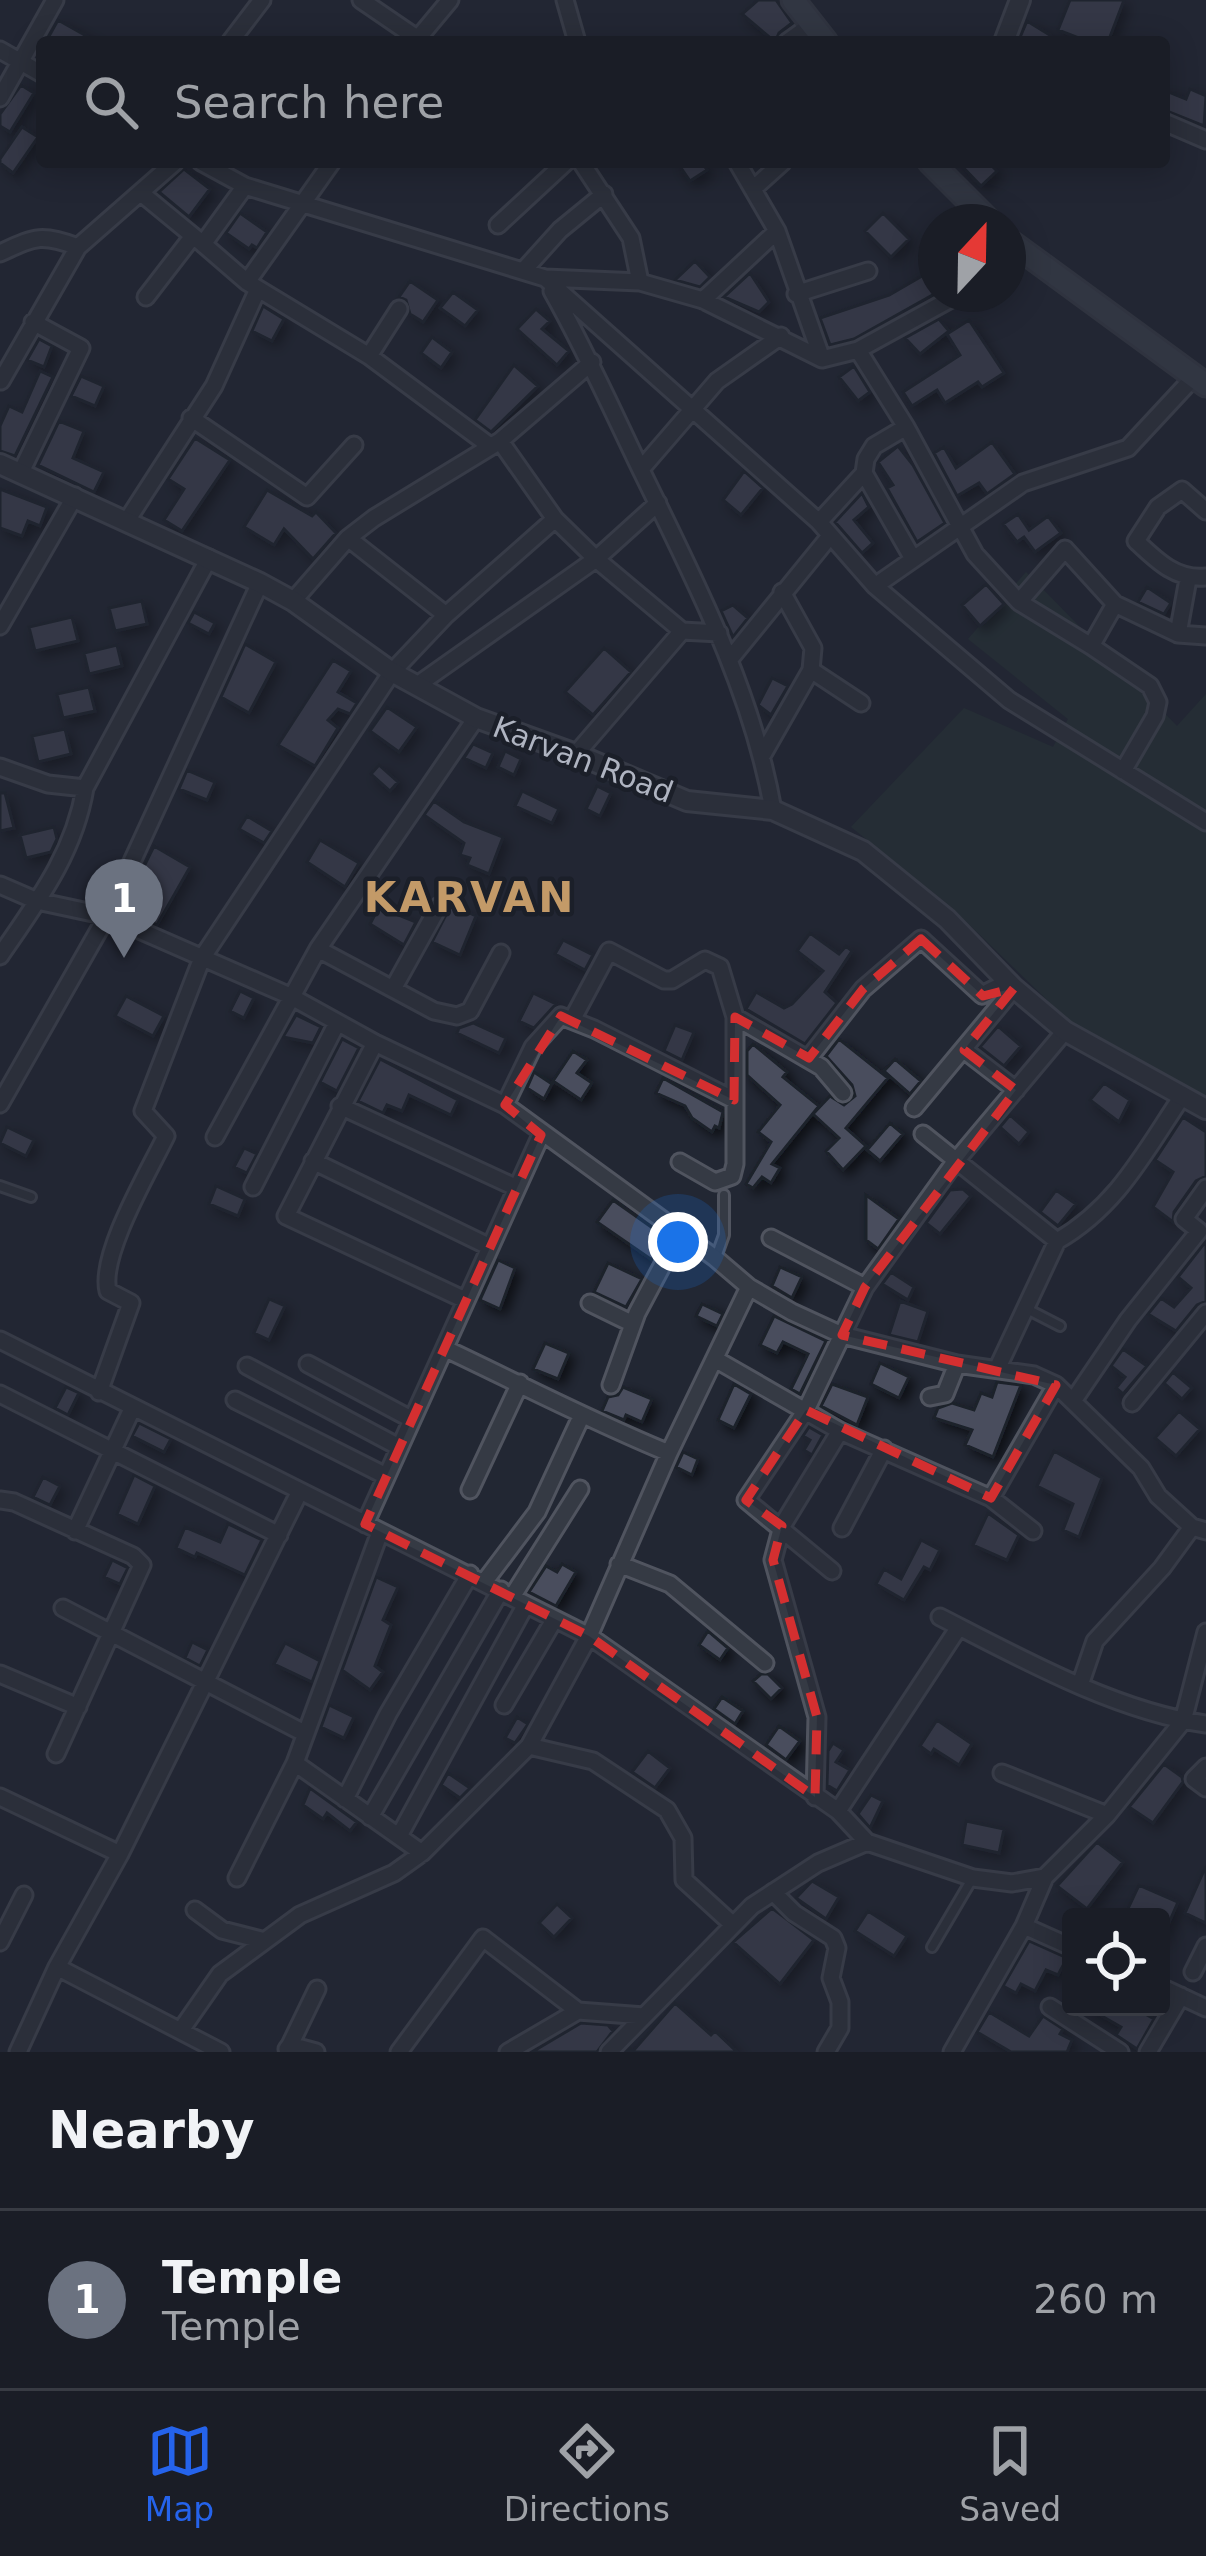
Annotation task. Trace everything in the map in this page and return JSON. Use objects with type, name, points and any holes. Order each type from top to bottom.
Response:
[{"type":"main road","points":[[793,0],[821,36]]},
{"type":"main road","points":[[936,168],[972,204]]},
{"type":"main road","points":[[1026,256],[1202,379]]},
{"type":"street","points":[[0,98],[55,0]]},
{"type":"street","points":[[235,36],[262,0]]},
{"type":"street","points":[[361,0],[411,36]]},
{"type":"street","points":[[420,36],[450,0]]},
{"type":"street","points":[[566,0],[575,36]]},
{"type":"street","points":[[1006,36],[1020,0]]},
{"type":"street","points":[[795,36],[812,24]]},
{"type":"street","points":[[0,50],[36,71]]},
{"type":"street","points":[[1170,125],[1206,140]]},
{"type":"street","points":[[0,382],[78,247],[168,168]]},
{"type":"street","points":[[212,168],[245,186],[545,278],[640,282],[703,300],[822,359],[858,350],[927,312]]},
{"type":"street","points":[[128,519],[214,386],[252,285],[328,168]]},
{"type":"street","points":[[498,225],[560,168]]},
{"type":"street","points":[[584,168],[632,238],[640,282]]},
{"type":"street","points":[[741,168],[777,231],[822,359]]},
{"type":"street","points":[[754,188],[776,168]]},
{"type":"street","points":[[146,297],[245,186]]},
{"type":"street","points":[[141,193],[252,285],[369,356],[495,444],[555,519],[682,631],[719,633]]},
{"type":"street","points":[[523,271],[560,230],[604,194]]},
{"type":"street","points":[[703,300],[777,231]]},
{"type":"street","points":[[0,254],[34,237],[50,236],[78,247]]},
{"type":"street","points":[[796,294],[868,271]]},
{"type":"street","points":[[545,278],[592,362],[719,633],[764,754],[773,810]]},
{"type":"street","points":[[545,278],[825,529],[875,586],[1009,700],[1206,822]]},
{"type":"street","points":[[369,356],[399,309]]},
{"type":"street","points":[[21,472],[81,348],[33,322]]},
{"type":"street","points":[[641,469],[691,409],[740,362],[781,335]]},
{"type":"street","points":[[858,350],[975,554],[1019,602],[1150,686],[1158,702],[1155,716],[1123,771]]},
{"type":"street","points":[[293,601],[348,538],[495,444],[592,362]]},
{"type":"street","points":[[875,586],[1023,483],[1128,448],[1202,379]]},
{"type":"street","points":[[191,418],[307,497],[354,445]]},
{"type":"street","points":[[730,659],[864,472],[874,446],[906,427]]},
{"type":"street","name":"Karvan Road","points":[[0,464],[260,583],[392,672],[476,718],[688,801],[773,810],[863,850],[947,919],[1011,985],[1065,1031],[1206,1108]]},
{"type":"street","points":[[864,472],[912,557]]},
{"type":"street","points":[[1178,634],[1197,578],[1159,562],[1136,541],[1158,507],[1182,490],[1206,511]]},
{"type":"street","points":[[0,626],[75,496]]},
{"type":"street","points":[[416,686],[596,559],[658,503]]},
{"type":"street","points":[[99,1392],[131,1303],[108,1291],[106,1275],[166,1136],[143,1111],[202,958],[392,672],[446,615],[555,519]]},
{"type":"street","points":[[348,538],[446,615]]},
{"type":"street","points":[[1019,602],[1065,549],[1115,604],[1178,634],[1206,637]]},
{"type":"street","points":[[0,956],[76,834],[86,788],[209,557]]},
{"type":"street","points":[[0,1104],[107,916],[260,583]]},
{"type":"street","points":[[764,754],[811,670],[813,648],[782,592]]},
{"type":"street","points":[[1090,646],[1115,604]]},
{"type":"street","points":[[576,754],[682,631]]},
{"type":"street","points":[[811,670],[861,703]]},
{"type":"street","points":[[215,1137],[318,950],[476,718]]},
{"type":"street","points":[[0,766],[48,784],[86,788]]},
{"type":"street","points":[[0,885],[38,901],[107,916],[290,996],[505,1106],[749,1287],[842,1335],[957,1364],[998,1367],[1056,1385],[1141,1468],[1158,1496],[1199,1529],[1095,1641],[1080,1685]]},
{"type":"street","points":[[394,986],[439,906]]},
{"type":"street","points":[[809,1058],[863,989],[921,939],[982,995],[1011,985]]},
{"type":"street","points":[[318,950],[434,1011],[457,1016],[470,1011],[501,952]]},
{"type":"street","points":[[572,1020],[609,951],[664,980],[672,980],[699,962],[712,960],[720,967],[735,1017],[732,1176],[715,1182],[680,1162]]},
{"type":"street","points":[[914,1108],[1011,985]]},
{"type":"street","points":[[505,1106],[533,1047],[561,1016],[734,1100]]},
{"type":"street","points":[[735,1017],[821,1066],[843,1094]]},
{"type":"street","points":[[253,1187],[337,1023]]},
{"type":"street","points":[[832,1571],[746,1500],[806,1410],[865,1287],[956,1162],[1065,1031]]},
{"type":"street","points":[[375,1042],[286,1216],[465,1300]]},
{"type":"street","points":[[964,1050],[1016,1090]]},
{"type":"street","points":[[998,1367],[1057,1241],[1112,1200],[1183,1095]]},
{"type":"street","points":[[340,1106],[517,1188]]},
{"type":"street","points":[[922,1134],[1057,1241]]},
{"type":"street","points":[[237,1878],[295,1763],[398,1447],[542,1135]]},
{"type":"street","points":[[313,1161],[490,1246]]},
{"type":"street","points":[[1073,1400],[1129,1320],[1203,1234],[1184,1219],[1206,1188]]},
{"type":"street","points":[[611,1385],[633,1324],[679,1234]]},
{"type":"street","points":[[771,1238],[865,1287]]},
{"type":"street","points":[[181,2030],[220,1974],[300,1915],[394,1873],[422,1853],[530,1746],[589,1636],[749,1287]]},
{"type":"street","points":[[590,1304],[633,1324]]},
{"type":"street","points":[[1132,1403],[1206,1313]]},
{"type":"street","points":[[0,1340],[589,1636],[838,1811],[867,1842],[973,1878],[1012,1883],[1045,1877]]},
{"type":"street","points":[[446,1349],[581,1417],[669,1453]]},
{"type":"street","points":[[715,1359],[840,1431],[991,1498],[1033,1531]]},
{"type":"street","points":[[308,1364],[411,1419]]},
{"type":"street","points":[[930,1397],[945,1394],[957,1364]]},
{"type":"street","points":[[248,1366],[398,1447]]},
{"type":"street","points":[[470,1490],[520,1383]]},
{"type":"street","points":[[991,1498],[1056,1385]]},
{"type":"street","points":[[0,1394],[279,1535]]},
{"type":"street","points":[[236,1400],[386,1477]]},
{"type":"street","points":[[75,1531],[133,1408]]},
{"type":"street","points":[[345,1799],[388,1714],[478,1578],[537,1512],[581,1417]]},
{"type":"street","points":[[815,1797],[817,1717],[773,1559],[782,1526],[840,1431]]},
{"type":"street","points":[[842,1528],[884,1450]]},
{"type":"street","points":[[370,1817],[580,1489]]},
{"type":"street","points":[[18,2052],[57,1967],[206,1685],[298,1492]]},
{"type":"street","points":[[0,1500],[133,1556],[142,1565],[56,1754]]},
{"type":"street","points":[[619,1564],[670,1584],[765,1663]]},
{"type":"street","points":[[399,1835],[513,1598]]},
{"type":"street","points":[[63,1608],[304,1733]]},
{"type":"street","points":[[940,1617],[1080,1685],[1183,1721],[1206,1724]]},
{"type":"street","points":[[504,1705],[554,1620]]},
{"type":"street","points":[[838,1811],[959,1627]]},
{"type":"street","points":[[952,2052],[1024,1926],[1045,1877],[1107,1815],[1183,1721],[1206,1632]]},
{"type":"street","points":[[2,1681],[78,1707]]},
{"type":"street","points":[[530,1746],[593,1761],[667,1810],[683,1838],[684,1880],[731,1924]]},
{"type":"street","points":[[295,1763],[422,1853]]},
{"type":"street","points":[[1206,1767],[1194,1779],[1206,1788]]},
{"type":"street","points":[[1002,1773],[1107,1815]]},
{"type":"street","points":[[0,1797],[120,1854]]},
{"type":"street","points":[[609,2052],[731,1924],[818,1863],[867,1842]]},
{"type":"street","points":[[772,1892],[833,1938],[837,1948],[831,1978],[840,2002],[840,2028],[829,2051]]},
{"type":"street","points":[[0,1942],[24,1895]]},
{"type":"street","points":[[195,1910],[222,1930],[265,1941]]},
{"type":"street","points":[[1024,1926],[1062,1943]]},
{"type":"street","points":[[400,2052],[483,1938],[578,2011],[644,2016]]},
{"type":"street","points":[[1193,1972],[1206,1946]]},
{"type":"street","points":[[57,1967],[221,2052]]},
{"type":"street","points":[[316,2052],[288,2048],[317,1989]]},
{"type":"street","points":[[1170,1991],[1206,2008]]},
{"type":"street","points":[[1148,2052],[1181,1996]]},
{"type":"street","points":[[1050,2007],[1120,2052]]},
{"type":"street","points":[[508,2052],[578,2011]]},
{"type":"lane","points":[[0,1186],[31,1197]]},
{"type":"lane","points":[[715,1258],[724,1235],[724,1195]]},
{"type":"lane","points":[[1024,1307],[1060,1326]]},
{"type":"lane","points":[[932,1947],[973,1878]]},
{"type":"highlighted area","points":[[921,939],[983,996],[1014,988],[964,1050],[1016,1090],[865,1287],[842,1335],[1056,1385],[991,1498],[806,1410],[746,1500],[782,1526],[773,1560],[817,1717],[815,1797],[589,1636],[365,1524],[541,1135],[505,1105],[561,1016],[734,1100],[735,1017],[809,1058],[863,989]]},
{"type":"shaded area","points":[[1026,572],[1177,726],[1206,694],[1206,1099],[1069,1021],[950,906],[851,827],[964,708],[1053,747],[1068,719],[968,639]]},
{"type":"building","points":[[758,0],[776,0],[792,23],[778,36],[768,36],[742,14]]},
{"type":"building","points":[[1070,0],[1124,0],[1110,36],[1074,36],[1058,30]]},
{"type":"building","points":[[58,20],[86,36],[49,36]]},
{"type":"building","points":[[1027,21],[1051,36],[1021,36]]},
{"type":"building","points":[[21,85],[34,93],[10,132],[0,126],[0,114]]},
{"type":"building","points":[[1190,89],[1206,96],[1204,126],[1170,112],[1170,92],[1186,99]]},
{"type":"building","points":[[22,127],[36,136],[13,173],[0,159]]},
{"type":"building","points":[[681,168],[706,168],[707,170],[690,181]]},
{"type":"building","points":[[964,168],[997,171],[981,186]]},
{"type":"building","points":[[184,169],[210,189],[189,217],[159,192]]},
{"type":"building","points":[[240,213],[267,232],[257,248],[249,249],[226,233]]},
{"type":"building","points":[[883,213],[909,239],[891,257],[865,231]]},
{"type":"building","points":[[695,261],[710,277],[700,287],[675,280]]},
{"type":"building","points":[[750,273],[769,302],[759,312],[724,297]]},
{"type":"building","points":[[918,278],[918,303],[854,339],[830,345],[820,318],[889,295]]},
{"type":"building","points":[[410,281],[438,300],[423,322],[410,314],[406,300],[399,297]]},
{"type":"building","points":[[453,292],[478,310],[465,326],[440,308]]},
{"type":"building","points":[[263,306],[284,319],[272,341],[252,331]]},
{"type":"building","points":[[536,309],[550,321],[542,329],[569,351],[557,365],[517,329]]},
{"type":"building","points":[[939,319],[949,331],[920,354],[905,338]]},
{"type":"building","points":[[969,320],[1004,373],[982,387],[978,382],[945,403],[937,390],[912,406],[903,392],[960,355],[947,334]]},
{"type":"building","points":[[432,337],[452,352],[441,368],[421,353]]},
{"type":"building","points":[[39,339],[52,346],[44,367],[27,360]]},
{"type":"building","points":[[514,365],[538,386],[491,432],[475,420]]},
{"type":"building","points":[[854,366],[870,392],[858,401],[839,377]]},
{"type":"building","points":[[40,371],[53,377],[15,456],[0,451],[0,426],[9,406],[22,412]]},
{"type":"building","points":[[81,376],[104,386],[95,406],[71,396]]},
{"type":"building","points":[[59,421],[84,431],[73,458],[104,472],[94,492],[38,465]]},
{"type":"building","points":[[195,438],[230,460],[182,531],[164,520],[184,489],[168,479]]},
{"type":"building","points":[[992,442],[1015,474],[987,494],[979,483],[957,496],[934,453],[944,447],[956,468]]},
{"type":"building","points":[[898,446],[945,523],[917,542],[878,462]]},
{"type":"building","points":[[744,471],[763,488],[741,515],[723,500]]},
{"type":"building","points":[[0,489],[47,507],[40,526],[28,521],[22,536],[0,528]]},
{"type":"building","points":[[267,490],[312,516],[316,512],[336,533],[313,559],[284,529],[274,545],[244,527]]},
{"type":"building","points":[[862,493],[869,507],[854,520],[873,543],[862,553],[835,522]]},
{"type":"building","points":[[1018,514],[1029,530],[1048,516],[1061,533],[1035,552],[1024,537],[1017,542],[1003,524]]},
{"type":"building","points":[[986,584],[1004,604],[980,626],[962,605]]},
{"type":"building","points":[[1147,587],[1171,603],[1164,614],[1138,602]]},
{"type":"building","points":[[142,601],[147,624],[115,631],[109,608]]},
{"type":"building","points":[[733,605],[748,618],[733,637],[721,611]]},
{"type":"building","points":[[194,612],[215,623],[209,634],[188,623]]},
{"type":"building","points":[[72,617],[78,641],[35,651],[29,627]]},
{"type":"building","points":[[245,644],[276,662],[249,713],[221,697]]},
{"type":"building","points":[[117,645],[122,666],[89,674],[84,653]]},
{"type":"building","points":[[604,648],[631,672],[593,715],[565,692]]},
{"type":"building","points":[[333,660],[351,671],[338,692],[357,703],[350,714],[338,709],[328,720],[338,728],[315,766],[278,745]]},
{"type":"building","points":[[772,678],[788,686],[771,715],[758,705]]},
{"type":"building","points":[[89,687],[95,711],[63,718],[57,694]]},
{"type":"building","points":[[387,707],[417,727],[399,752],[370,731]]},
{"type":"building","points":[[65,729],[71,754],[38,762],[32,736]]},
{"type":"building","points":[[473,744],[493,753],[486,768],[464,758]]},
{"type":"building","points":[[505,751],[521,759],[514,775],[498,767]]},
{"type":"building","points":[[379,765],[398,782],[390,791],[371,774]]},
{"type":"building","points":[[187,770],[215,782],[207,800],[179,789]]},
{"type":"building","points":[[597,786],[611,793],[600,816],[586,809]]},
{"type":"building","points":[[522,791],[559,809],[552,823],[515,806]]},
{"type":"building","points":[[0,793],[5,793],[14,828],[0,831]]},
{"type":"building","points":[[434,801],[464,822],[503,837],[489,874],[467,865],[470,858],[460,855],[464,843],[424,815]]},
{"type":"building","points":[[247,816],[272,831],[264,843],[239,829]]},
{"type":"building","points":[[54,827],[57,839],[51,852],[26,858],[20,835]]},
{"type":"building","points":[[320,840],[359,863],[345,887],[307,862]]},
{"type":"building","points":[[154,846],[190,867],[157,925],[124,907]]},
{"type":"building","points":[[451,905],[476,916],[460,955],[432,942]]},
{"type":"building","points":[[379,907],[416,922],[404,945],[370,924]]},
{"type":"building","points":[[810,933],[839,954],[846,946],[852,951],[825,992],[837,1003],[805,1044],[746,1009],[756,992],[784,1008],[823,971],[797,951]]},
{"type":"building","points":[[563,940],[593,955],[585,970],[555,954]]},
{"type":"building","points":[[240,991],[254,998],[244,1018],[230,1011]]},
{"type":"building","points":[[533,993],[556,1004],[534,1028],[519,1021]]},
{"type":"building","points":[[126,996],[164,1016],[153,1036],[115,1016]]},
{"type":"building","points":[[296,1015],[321,1027],[313,1043],[283,1037]]},
{"type":"building","points":[[473,1023],[506,1038],[499,1053],[457,1033]]},
{"type":"building","points":[[675,1025],[694,1032],[682,1060],[664,1051]]},
{"type":"building","points":[[998,1026],[1021,1046],[1004,1066],[980,1047]]},
{"type":"building","points":[[342,1039],[359,1048],[337,1091],[320,1082]]},
{"type":"building","points":[[839,1039],[888,1078],[846,1128],[866,1146],[843,1170],[826,1151],[839,1138],[813,1114],[830,1096],[844,1105],[855,1096],[852,1085],[826,1056]]},
{"type":"building","points":[[753,1044],[819,1106],[772,1164],[780,1168],[771,1183],[762,1177],[753,1188],[746,1184],[771,1142],[758,1132],[780,1105],[747,1075],[747,1051]]},
{"type":"building","points":[[573,1051],[587,1060],[577,1073],[592,1083],[581,1100],[553,1081]]},
{"type":"building","points":[[380,1059],[458,1100],[451,1115],[409,1095],[402,1111],[387,1105],[383,1113],[358,1101]]},
{"type":"building","points":[[895,1059],[921,1081],[910,1094],[884,1071]]},
{"type":"building","points":[[534,1072],[552,1084],[544,1099],[527,1088]]},
{"type":"building","points":[[663,1078],[723,1112],[719,1128],[715,1126],[712,1132],[692,1118],[685,1106],[656,1093]]},
{"type":"building","points":[[1104,1083],[1130,1100],[1119,1122],[1090,1100]]},
{"type":"building","points":[[1010,1115],[1029,1132],[1019,1144],[1000,1127]]},
{"type":"building","points":[[1183,1117],[1206,1132],[1206,1176],[1196,1181],[1174,1212],[1173,1222],[1153,1207],[1173,1172],[1155,1160]]},
{"type":"building","points":[[890,1123],[903,1134],[880,1161],[867,1150]]},
{"type":"building","points":[[7,1127],[34,1140],[26,1156],[0,1143]]},
{"type":"building","points":[[244,1148],[257,1154],[247,1173],[234,1167]]},
{"type":"building","points":[[216,1186],[245,1199],[238,1216],[209,1204]]},
{"type":"building","points":[[963,1189],[971,1196],[940,1234],[926,1223],[950,1190]]},
{"type":"building","points":[[1056,1190],[1076,1204],[1058,1226],[1040,1212]]},
{"type":"building","points":[[866,1195],[899,1219],[878,1249],[866,1240]]},
{"type":"building","points":[[613,1200],[664,1236],[652,1260],[597,1222]]},
{"type":"building","points":[[1206,1241],[1206,1301],[1176,1331],[1148,1314],[1161,1298],[1174,1307],[1191,1288],[1178,1277]]},
{"type":"building","points":[[498,1260],[515,1268],[500,1309],[480,1300]]},
{"type":"building","points":[[608,1263],[642,1279],[626,1307],[594,1292]]},
{"type":"building","points":[[780,1267],[802,1277],[792,1298],[772,1286]]},
{"type":"building","points":[[891,1272],[914,1287],[908,1300],[882,1284]]},
{"type":"building","points":[[269,1299],[285,1306],[269,1340],[254,1333]]},
{"type":"building","points":[[900,1301],[928,1311],[918,1342],[889,1335]]},
{"type":"building","points":[[702,1304],[723,1314],[717,1326],[696,1316]]},
{"type":"building","points":[[774,1316],[826,1341],[800,1394],[791,1389],[808,1354],[783,1342],[777,1353],[760,1345]]},
{"type":"building","points":[[545,1343],[569,1353],[558,1379],[533,1369]]},
{"type":"building","points":[[1123,1349],[1147,1366],[1123,1394],[1116,1388],[1125,1377],[1111,1366]]},
{"type":"building","points":[[880,1363],[909,1377],[899,1398],[871,1384]]},
{"type":"building","points":[[1173,1372],[1192,1388],[1182,1399],[1164,1383]]},
{"type":"building","points":[[997,1382],[1021,1385],[993,1457],[965,1445],[972,1430],[934,1418],[938,1408],[952,1403],[974,1410],[981,1393],[992,1397]]},
{"type":"building","points":[[734,1384],[751,1394],[734,1428],[718,1420]]},
{"type":"building","points":[[832,1384],[868,1397],[857,1425],[821,1406]]},
{"type":"building","points":[[66,1387],[79,1393],[68,1415],[55,1408]]},
{"type":"building","points":[[623,1387],[652,1399],[642,1422],[602,1411],[608,1397],[618,1395]]},
{"type":"building","points":[[1179,1411],[1200,1429],[1176,1456],[1155,1438]]},
{"type":"building","points":[[139,1423],[171,1439],[164,1452],[132,1436]]},
{"type":"building","points":[[809,1427],[823,1435],[812,1455],[804,1450],[810,1440],[803,1436]]},
{"type":"building","points":[[1054,1451],[1102,1478],[1079,1537],[1063,1530],[1073,1504],[1037,1486]]},
{"type":"building","points":[[683,1452],[698,1459],[692,1475],[676,1467]]},
{"type":"building","points":[[134,1475],[155,1486],[138,1524],[117,1514]]},
{"type":"building","points":[[43,1477],[60,1486],[50,1505],[33,1497]]},
{"type":"building","points":[[988,1513],[1019,1535],[1007,1560],[973,1545]]},
{"type":"building","points":[[228,1524],[262,1540],[245,1575],[176,1548],[185,1527],[220,1542]]},
{"type":"building","points":[[921,1540],[940,1550],[904,1600],[876,1584],[884,1569],[901,1579]]},
{"type":"building","points":[[112,1560],[128,1568],[120,1584],[104,1577]]},
{"type":"building","points":[[562,1564],[576,1572],[556,1606],[529,1592],[546,1566],[557,1572]]},
{"type":"building","points":[[376,1577],[398,1587],[383,1620],[391,1625],[375,1666],[383,1672],[370,1690],[342,1670]]},
{"type":"building","points":[[708,1631],[728,1648],[720,1660],[699,1645]]},
{"type":"building","points":[[192,1642],[208,1650],[200,1666],[185,1658]]},
{"type":"building","points":[[285,1643],[320,1661],[312,1682],[274,1664]]},
{"type":"building","points":[[768,1674],[782,1688],[771,1699],[753,1681]]},
{"type":"building","points":[[722,1697],[743,1711],[735,1724],[714,1709]]},
{"type":"building","points":[[329,1705],[354,1717],[344,1738],[321,1727]]},
{"type":"building","points":[[517,1717],[528,1724],[515,1743],[505,1738]]},
{"type":"building","points":[[937,1720],[972,1744],[959,1765],[920,1746]]},
{"type":"building","points":[[779,1726],[800,1741],[786,1760],[766,1745]]},
{"type":"building","points":[[833,1743],[844,1750],[836,1762],[850,1770],[837,1791],[827,1785],[828,1751]]},
{"type":"building","points":[[648,1751],[670,1768],[655,1788],[632,1772]]},
{"type":"building","points":[[1164,1764],[1183,1782],[1153,1823],[1129,1807]]},
{"type":"building","points":[[448,1773],[470,1788],[460,1798],[441,1785]]},
{"type":"building","points":[[310,1788],[357,1822],[350,1831],[327,1813],[323,1819],[303,1805]]},
{"type":"building","points":[[871,1795],[883,1801],[870,1828],[858,1814]]},
{"type":"building","points":[[966,1821],[1004,1829],[999,1853],[962,1845]]},
{"type":"building","points":[[1097,1842],[1123,1862],[1088,1908],[1057,1886]]},
{"type":"building","points":[[1206,1866],[1206,1923],[1185,1913]]},
{"type":"building","points":[[812,1881],[839,1897],[826,1919],[796,1898]]},
{"type":"building","points":[[1139,1885],[1178,1902],[1170,1920],[1170,1908],[1128,1908]]},
{"type":"building","points":[[557,1904],[572,1918],[554,1937],[539,1923]]},
{"type":"building","points":[[772,1908],[814,1940],[780,1984],[733,1942]]},
{"type":"building","points":[[868,1911],[907,1936],[894,1956],[855,1931]]},
{"type":"building","points":[[1029,1941],[1062,1956],[1058,1975],[1046,1970],[1035,1991],[1021,1984],[1016,1993],[1003,1986]]},
{"type":"building","points":[[675,2003],[737,2052],[626,2052],[633,2051]]},
{"type":"building","points":[[989,2012],[1029,2036],[1043,2016],[1072,2040],[1067,2052],[1011,2052],[977,2032]]},
{"type":"building","points":[[1102,2016],[1154,2019],[1137,2049],[1116,2035],[1121,2027]]},
{"type":"building","points":[[581,2023],[608,2025],[613,2031],[597,2052],[532,2052]]},
{"type":"place","name":"Temple","points":[[124,958]]},
{"type":"district","name":"KARVAN","points":[[470,897]]}]
